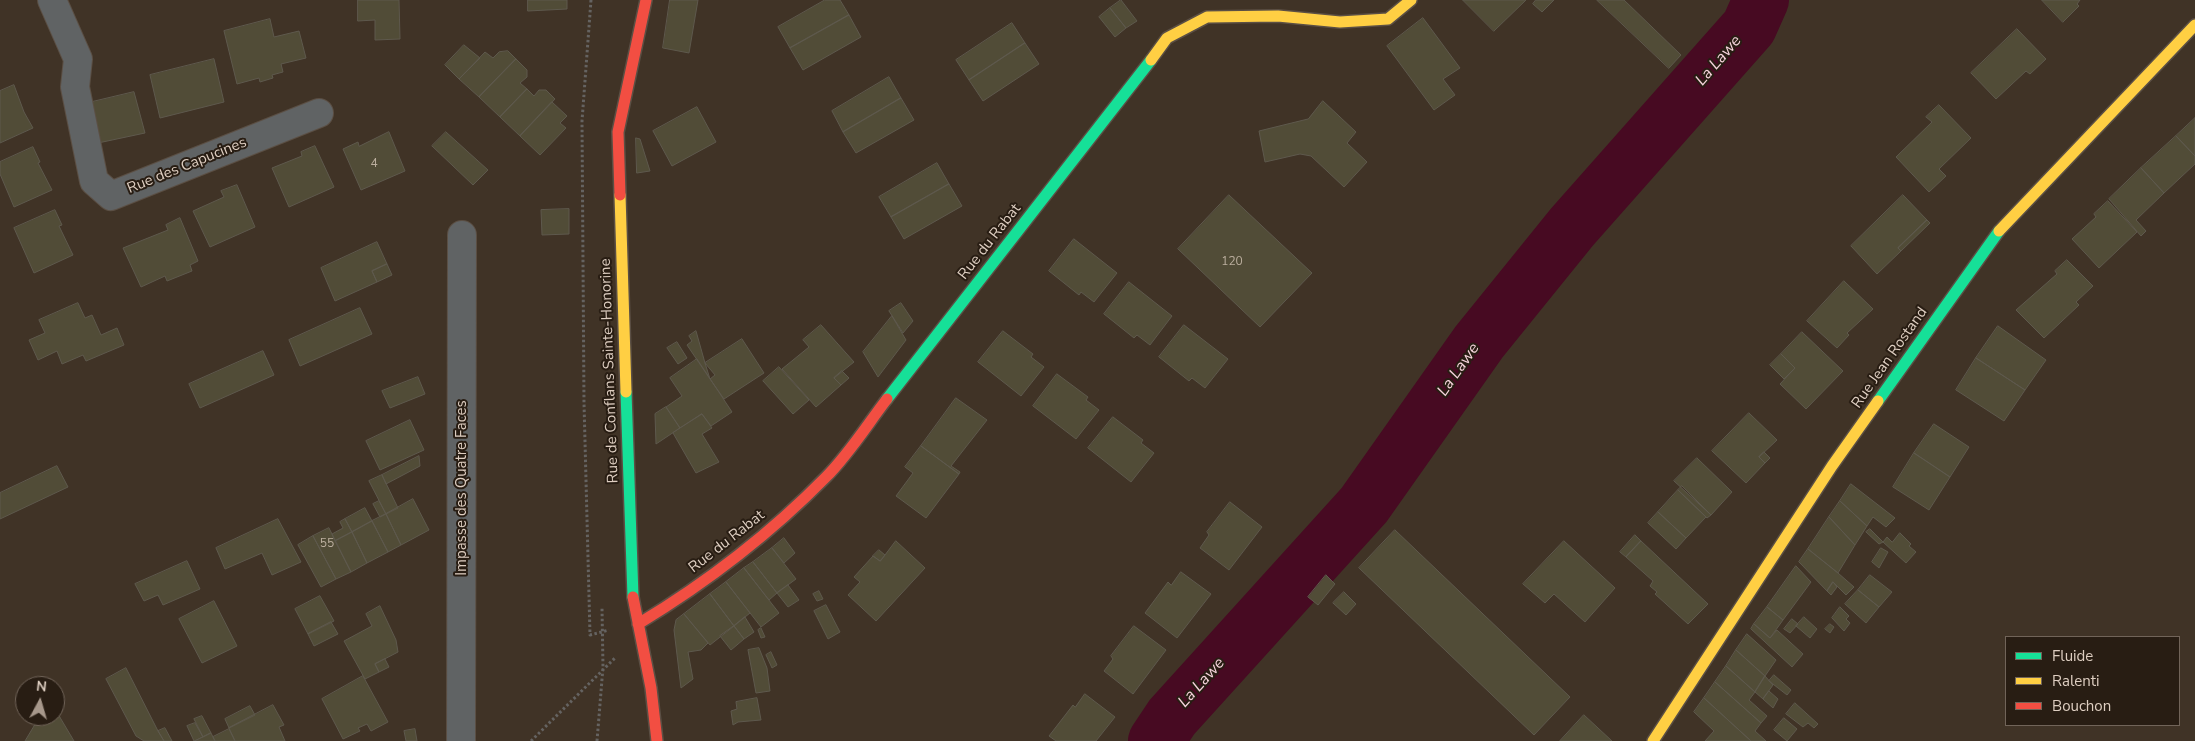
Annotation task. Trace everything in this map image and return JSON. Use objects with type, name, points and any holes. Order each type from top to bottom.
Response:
[{"type":"street","name":"Rue des Capucines","points":[[52,0],[78,60],[75,87],[94,181],[111,196],[319,113]]},
{"type":"street","name":"Rue de Conflans Sainte-Honorine","points":[[646,0],[618,132],[631,577],[633,602],[644,644],[656,713],[657,741]]},
{"type":"street","name":"Rue du Rabat","points":[[638,624],[668,606],[749,548],[827,476],[1123,98],[1167,38],[1207,17],[1278,16],[1340,22],[1388,19],[1411,0]]},
{"type":"street","name":"Rue Jean Rostand","points":[[1653,741],[1832,466],[2001,229],[2195,25]]},
{"type":"street","name":"Impasse des Quatre Faces","points":[[461,741],[462,235]]},
{"type":"path","points":[[591,0],[582,121],[584,412],[590,635],[602,632],[603,667],[597,741]]},
{"type":"path","points":[[531,741],[603,667],[626,648],[644,644]]},
{"type":"building","points":[[358,0],[399,0],[400,39],[375,40],[375,20],[358,21]]},
{"type":"building","points":[[528,0],[567,0],[567,9],[528,11]]},
{"type":"building","points":[[670,0],[698,0],[689,53],[663,48]]},
{"type":"building","points":[[825,0],[840,0],[849,15],[790,48],[778,27]]},
{"type":"building","points":[[1121,0],[1137,21],[1126,28],[1110,8]]},
{"type":"building","points":[[1463,0],[1526,0],[1494,31]]},
{"type":"building","points":[[1536,0],[1554,0],[1542,12],[1533,4]]},
{"type":"building","points":[[1597,0],[1624,0],[1681,55],[1669,68]]},
{"type":"building","points":[[2042,0],[2080,0],[2077,4],[2079,6],[2063,22]]},
{"type":"building","points":[[1110,8],[1126,28],[1115,37],[1099,17]]},
{"type":"building","points":[[849,15],[861,37],[803,70],[790,48]]},
{"type":"building","points":[[1423,18],[1460,68],[1443,79],[1455,95],[1434,110],[1387,46]]},
{"type":"building","points":[[270,19],[274,37],[299,31],[306,58],[281,64],[283,72],[272,75],[273,78],[260,82],[259,78],[237,84],[224,31]]},
{"type":"building","points":[[1012,23],[1025,43],[969,80],[956,60]]},
{"type":"building","points":[[2017,29],[2046,59],[2030,74],[2026,71],[1996,99],[1971,73]]},
{"type":"building","points":[[1025,43],[1039,64],[983,101],[969,80]]},
{"type":"building","points":[[464,45],[480,58],[459,79],[445,65]]},
{"type":"building","points":[[508,51],[516,59],[479,97],[459,79],[485,52],[493,58],[499,52]]},
{"type":"building","points":[[214,59],[224,102],[160,118],[150,75]]},
{"type":"building","points":[[516,59],[527,70],[527,77],[520,83],[527,89],[500,117],[479,97]]},
{"type":"building","points":[[889,77],[901,98],[843,132],[832,111]]},
{"type":"building","points":[[14,85],[24,112],[33,128],[0,143],[0,91]]},
{"type":"building","points":[[527,89],[534,96],[539,90],[546,90],[555,99],[520,136],[500,117]]},
{"type":"building","points":[[134,92],[145,133],[98,143],[88,103]]},
{"type":"building","points":[[901,98],[914,120],[856,153],[843,132]]},
{"type":"building","points":[[1323,101],[1356,132],[1347,143],[1367,162],[1344,187],[1311,156],[1300,154],[1265,162],[1259,131],[1308,119]]},
{"type":"building","points":[[552,102],[567,116],[560,123],[566,128],[540,155],[520,136]]},
{"type":"building","points":[[1939,105],[1971,138],[1939,169],[1946,176],[1929,192],[1896,157],[1932,122],[1926,117]]},
{"type":"building","points":[[697,107],[716,142],[672,166],[653,131]]},
{"type":"building","points":[[2195,118],[2195,156],[2176,136]]},
{"type":"building","points":[[389,132],[405,171],[361,190],[343,149],[358,142],[359,146]]},
{"type":"building","points":[[446,132],[488,170],[473,185],[432,146]]},
{"type":"building","points":[[2176,136],[2195,156],[2195,164],[2164,193],[2141,168]]},
{"type":"building","points":[[636,138],[640,139],[650,171],[637,173]]},
{"type":"building","points":[[315,146],[334,187],[289,207],[272,168],[302,156],[301,152]]},
{"type":"building","points":[[33,147],[40,162],[38,163],[52,190],[14,207],[0,174],[0,162]]},
{"type":"building","points":[[937,163],[949,184],[891,217],[879,197]]},
{"type":"building","points":[[2141,168],[2164,193],[2136,220],[2146,231],[2141,236],[2109,199]]},
{"type":"building","points":[[949,184],[962,206],[904,239],[891,217]]},
{"type":"building","points":[[237,185],[255,227],[210,247],[193,211],[224,197],[221,191]]},
{"type":"building","points":[[1229,195],[1312,273],[1260,327],[1178,249]]},
{"type":"building","points":[[1903,195],[1927,220],[1898,248],[1901,251],[1877,274],[1851,246]]},
{"type":"building","points":[[2108,201],[2137,232],[2099,268],[2072,239],[2096,217],[2094,214]]},
{"type":"building","points":[[569,209],[569,234],[542,235],[541,210]]},
{"type":"building","points":[[55,210],[62,225],[59,226],[73,255],[34,273],[14,228]]},
{"type":"building","points":[[180,218],[198,261],[190,265],[192,271],[167,281],[165,276],[141,287],[123,248],[168,230],[166,225]]},
{"type":"building","points":[[1927,220],[1930,223],[1901,251],[1898,248]]},
{"type":"building","points":[[1074,239],[1117,273],[1094,302],[1081,292],[1079,295],[1049,271]]},
{"type":"building","points":[[377,242],[387,264],[372,271],[377,282],[335,301],[321,268]]},
{"type":"building","points":[[2067,260],[2093,286],[2076,302],[2079,305],[2044,338],[2016,310],[2057,274],[2055,271]]},
{"type":"building","points":[[387,264],[392,275],[377,282],[372,271]]},
{"type":"building","points":[[1844,281],[1873,309],[1847,333],[1849,335],[1837,348],[1807,321]]},
{"type":"building","points":[[1129,282],[1172,316],[1150,345],[1137,335],[1134,338],[1104,314]]},
{"type":"building","points":[[78,303],[85,318],[92,315],[101,335],[117,328],[124,345],[86,361],[83,355],[62,364],[57,351],[38,360],[29,340],[45,333],[39,320]]},
{"type":"building","points":[[901,303],[913,321],[903,333],[889,311]]},
{"type":"building","points":[[360,308],[372,334],[300,366],[289,340]]},
{"type":"building","points":[[892,316],[906,340],[878,377],[863,352]]},
{"type":"building","points":[[821,325],[854,362],[834,378],[841,385],[816,407],[782,369],[809,347],[803,340]]},
{"type":"building","points":[[1184,325],[1228,359],[1205,388],[1192,378],[1189,381],[1159,357]]},
{"type":"building","points":[[1998,326],[2046,360],[2025,390],[1976,358]]},
{"type":"building","points":[[696,331],[710,379],[687,345],[692,341],[689,336]]},
{"type":"building","points":[[1003,331],[1033,354],[1031,357],[1044,367],[1021,396],[978,362]]},
{"type":"building","points":[[1802,332],[1843,371],[1806,409],[1780,384],[1795,368],[1781,354]]},
{"type":"building","points":[[742,339],[764,373],[724,399],[710,379],[715,375],[705,363]]},
{"type":"building","points":[[677,342],[687,358],[678,364],[667,348]]},
{"type":"building","points":[[263,351],[274,375],[200,408],[189,384]]},
{"type":"building","points":[[1781,354],[1795,368],[1784,379],[1770,365]]},
{"type":"building","points":[[1976,358],[2025,390],[2004,421],[1956,390]]},
{"type":"building","points":[[697,359],[732,412],[711,426],[702,414],[680,428],[666,407],[682,396],[670,378]]},
{"type":"building","points":[[779,367],[809,400],[793,414],[763,381]]},
{"type":"building","points":[[842,371],[849,378],[841,385],[834,378]]},
{"type":"building","points":[[1057,374],[1088,397],[1086,400],[1099,410],[1076,439],[1033,406]]},
{"type":"building","points":[[418,377],[425,394],[390,408],[382,391]]},
{"type":"building","points":[[956,398],[987,420],[951,466],[960,472],[959,474],[921,446]]},
{"type":"building","points":[[666,407],[680,428],[656,444],[655,414]]},
{"type":"building","points":[[1749,413],[1777,440],[1759,457],[1765,463],[1746,483],[1712,451]]},
{"type":"building","points":[[702,414],[712,428],[702,434],[719,462],[696,473],[673,433]]},
{"type":"building","points":[[1113,417],[1143,440],[1141,443],[1154,453],[1131,482],[1088,448]]},
{"type":"building","points":[[410,420],[424,450],[380,470],[366,441]]},
{"type":"building","points":[[1934,424],[1969,447],[1950,477],[1914,453]]},
{"type":"building","points":[[921,446],[959,474],[926,518],[896,496],[913,473],[905,467]]},
{"type":"building","points":[[1764,452],[1770,458],[1765,463],[1759,457]]},
{"type":"building","points":[[1914,453],[1950,477],[1929,510],[1893,487]]},
{"type":"building","points":[[419,456],[420,466],[386,484],[382,475]]},
{"type":"building","points":[[1697,458],[1732,492],[1711,515],[1674,481]]},
{"type":"building","points":[[57,466],[68,487],[0,519],[0,493]]},
{"type":"building","points":[[382,475],[398,508],[386,514],[369,481]]},
{"type":"building","points":[[1851,484],[1895,518],[1886,527],[1873,517],[1867,526],[1840,501]]},
{"type":"building","points":[[1682,486],[1711,515],[1707,518],[1678,490]]},
{"type":"building","points":[[1678,490],[1706,517],[1686,538],[1658,512]]},
{"type":"building","points":[[413,499],[429,530],[401,545],[386,514]]},
{"type":"building","points":[[379,501],[386,514],[380,517],[373,504]]},
{"type":"building","points":[[1840,501],[1867,526],[1855,545],[1829,517]]},
{"type":"building","points":[[1230,502],[1262,527],[1229,570],[1200,548],[1209,535],[1207,532]]},
{"type":"building","points":[[365,508],[372,521],[352,532],[345,519]]},
{"type":"building","points":[[1658,512],[1686,538],[1676,549],[1648,523]]},
{"type":"building","points":[[386,514],[401,545],[388,552],[372,521]]},
{"type":"building","points":[[1829,517],[1855,545],[1838,573],[1808,549]]},
{"type":"building","points":[[278,519],[301,562],[272,575],[262,553],[225,569],[216,548]]},
{"type":"building","points":[[345,519],[352,532],[335,541],[332,534],[343,528],[340,522]]},
{"type":"building","points":[[372,521],[388,552],[367,563],[352,532]]},
{"type":"building","points":[[329,528],[351,572],[336,579],[313,536]]},
{"type":"building","points":[[1870,529],[1883,542],[1879,544],[1866,532]]},
{"type":"building","points":[[1395,530],[1570,697],[1534,735],[1359,568]]},
{"type":"building","points":[[352,532],[367,563],[351,572],[335,541]]},
{"type":"building","points":[[1900,533],[1916,552],[1906,563],[1883,542],[1887,537],[1892,542]]},
{"type":"building","points":[[1635,535],[1641,541],[1626,557],[1620,552]]},
{"type":"building","points":[[313,536],[336,579],[321,587],[298,545]]},
{"type":"building","points":[[784,538],[795,553],[784,563],[772,548]]},
{"type":"building","points":[[896,541],[925,568],[876,621],[848,595],[860,582],[854,577],[873,556],[880,561]]},
{"type":"building","points":[[1564,541],[1615,588],[1585,622],[1554,594],[1545,603],[1523,584]]},
{"type":"building","points":[[1641,541],[1708,604],[1688,624],[1655,594],[1657,592],[1650,586],[1653,581],[1626,557]]},
{"type":"building","points":[[772,548],[796,579],[777,593],[753,562]]},
{"type":"building","points":[[1881,548],[1888,552],[1879,568],[1872,562]]},
{"type":"building","points":[[1808,549],[1854,587],[1846,595],[1833,582],[1827,591],[1799,562]]},
{"type":"building","points":[[879,550],[885,555],[880,561],[873,556]]},
{"type":"building","points":[[187,561],[200,589],[163,605],[158,595],[144,601],[135,584]]},
{"type":"building","points":[[753,562],[777,593],[769,600],[744,568]]},
{"type":"building","points":[[1796,566],[1811,582],[1783,620],[1767,607]]},
{"type":"building","points":[[744,568],[779,613],[761,627],[726,582]]},
{"type":"building","points":[[1181,572],[1211,594],[1177,638],[1145,613],[1168,582],[1171,585]]},
{"type":"building","points":[[1326,575],[1335,584],[1318,605],[1308,597]]},
{"type":"building","points":[[1870,575],[1892,592],[1879,607],[1858,590]]},
{"type":"building","points":[[726,582],[750,613],[734,626],[710,594]]},
{"type":"building","points":[[1833,582],[1837,587],[1831,595],[1827,591]]},
{"type":"building","points":[[788,585],[799,600],[788,607],[777,593]]},
{"type":"building","points":[[1858,590],[1879,607],[1866,623],[1845,604]]},
{"type":"building","points":[[819,591],[823,599],[817,601],[813,594]]},
{"type":"building","points":[[1344,592],[1356,604],[1346,615],[1333,603]]},
{"type":"building","points":[[710,594],[734,626],[710,645],[684,614]]},
{"type":"building","points":[[320,596],[334,621],[308,634],[295,609]]},
{"type":"building","points":[[214,601],[237,646],[202,663],[179,619]]},
{"type":"building","points":[[826,605],[840,632],[828,639],[814,611]]},
{"type":"building","points":[[380,606],[396,640],[398,652],[375,664],[379,672],[365,679],[344,641],[372,626],[366,614]]},
{"type":"building","points":[[1767,607],[1783,620],[1770,638],[1754,624]]},
{"type":"building","points":[[1840,607],[1849,616],[1846,619],[1850,623],[1844,631],[1832,618]]},
{"type":"building","points":[[684,614],[708,643],[701,650],[688,652],[693,679],[681,688],[674,630],[676,620]]},
{"type":"building","points":[[745,617],[754,632],[744,639],[734,626]]},
{"type":"building","points":[[1804,617],[1817,629],[1810,638],[1796,626]]},
{"type":"building","points":[[1792,619],[1798,624],[1790,633],[1784,629]]},
{"type":"building","points":[[331,622],[338,634],[314,646],[308,634]]},
{"type":"building","points":[[1754,624],[1770,638],[1777,630],[1803,654],[1792,667],[1751,629]]},
{"type":"building","points":[[1830,624],[1834,627],[1830,633],[1825,629]]},
{"type":"building","points":[[734,626],[744,639],[731,650],[720,636]]},
{"type":"building","points":[[1134,626],[1166,650],[1133,694],[1104,671],[1113,659],[1111,656]]},
{"type":"building","points":[[761,628],[765,637],[761,638],[758,630]]},
{"type":"building","points":[[1747,634],[1776,660],[1765,676],[1736,650]]},
{"type":"building","points":[[759,648],[767,668],[770,691],[756,693],[748,650]]},
{"type":"building","points":[[1736,650],[1765,676],[1755,692],[1726,666]]},
{"type":"building","points":[[771,652],[777,665],[772,668],[766,655]]},
{"type":"building","points":[[385,659],[389,667],[379,672],[375,664]]},
{"type":"building","points":[[1726,666],[1755,692],[1749,700],[1767,716],[1761,723],[1715,682]]},
{"type":"building","points":[[126,668],[164,741],[144,741],[136,736],[106,679]]},
{"type":"building","points":[[1774,675],[1791,690],[1787,695],[1769,681]]},
{"type":"building","points":[[363,676],[388,722],[371,731],[367,724],[358,728],[360,731],[343,739],[322,699]]},
{"type":"building","points":[[1765,676],[1773,685],[1763,699],[1755,692]]},
{"type":"building","points":[[1715,682],[1761,723],[1755,731],[1766,741],[1751,741],[1704,698]]},
{"type":"building","points":[[1769,691],[1778,699],[1773,708],[1763,699]]},
{"type":"building","points":[[1085,694],[1115,717],[1096,741],[1056,741],[1049,736],[1073,705],[1075,707]]},
{"type":"building","points":[[757,698],[761,720],[738,722],[733,725],[731,711],[737,709],[736,702]]},
{"type":"building","points":[[1704,698],[1751,741],[1705,741],[1714,731],[1694,712]]},
{"type":"building","points":[[1795,703],[1818,724],[1814,728],[1808,723],[1803,727],[1786,714]]},
{"type":"building","points":[[273,705],[284,725],[279,727],[285,741],[235,741],[229,728]]},
{"type":"building","points":[[250,706],[255,715],[229,728],[225,719]]},
{"type":"building","points":[[1584,715],[1612,741],[1560,741]]},
{"type":"building","points":[[202,716],[211,733],[203,737],[194,719]]},
{"type":"building","points":[[1784,718],[1797,729],[1787,741],[1774,730]]},
{"type":"building","points":[[195,723],[203,737],[194,741],[187,726]]},
{"type":"building","points":[[34,726],[65,726],[74,741],[25,741]]},
{"type":"building","points":[[165,728],[172,741],[164,741],[158,731]]},
{"type":"building","points":[[229,729],[235,741],[215,741],[213,737]]},
{"type":"building","points":[[415,729],[417,741],[406,741],[404,731]]},
{"type":"building","points":[[211,733],[215,741],[195,741]]},
{"type":"waterway","name":"La Lawe","points":[[1156,741],[1172,717],[1364,505],[1479,342],[1572,227],[1749,27],[1761,0]]},
{"type":"traffic: fast","points":[[887,399],[1151,60]]},
{"type":"traffic: fast","points":[[1878,401],[1999,231]]},
{"type":"traffic: fast","points":[[626,392],[633,597]]},
{"type":"traffic: slow","points":[[1151,60],[1167,38],[1207,17],[1278,16],[1340,22],[1388,19],[1411,0]]},
{"type":"traffic: slow","points":[[1999,231],[2195,25]]},
{"type":"traffic: slow","points":[[620,195],[626,392]]},
{"type":"traffic: slow","points":[[1653,741],[1832,466],[1878,401]]},
{"type":"traffic: jam","points":[[620,195],[618,132],[646,0]]},
{"type":"traffic: jam","points":[[638,624],[713,574],[783,518],[834,468],[887,399]]},
{"type":"traffic: jam","points":[[633,597],[651,688],[657,741]]}]
